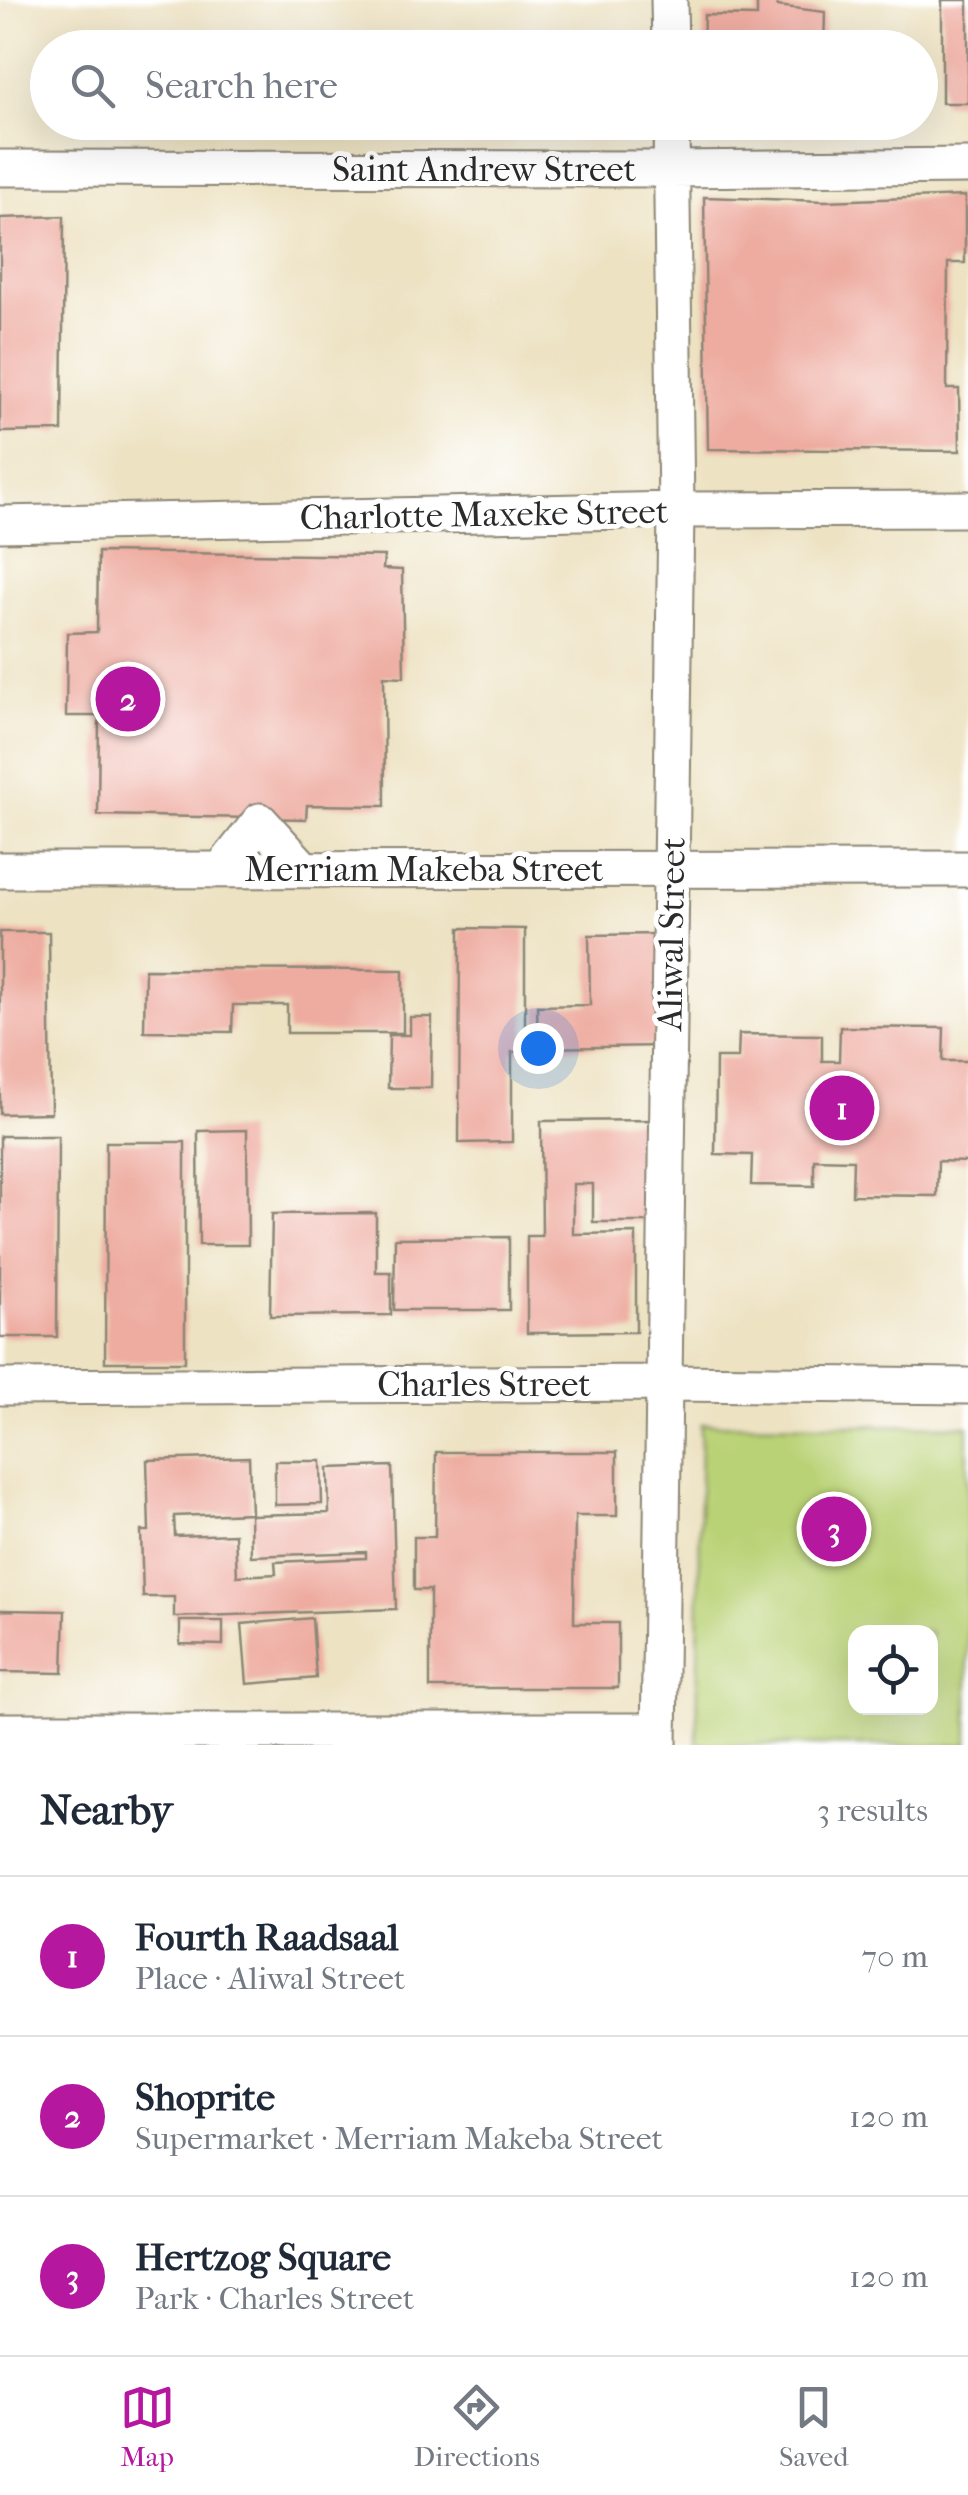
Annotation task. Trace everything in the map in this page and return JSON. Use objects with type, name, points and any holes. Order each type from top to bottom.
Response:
[{"type":"street","points":[[669,0],[670,30]]},
{"type":"street","name":"Aliwal Street","points":[[659,1738],[676,510],[671,140]]},
{"type":"street","name":"Saint Andrew Street","points":[[0,168],[968,166]]},
{"type":"street","name":"Charlotte Maxeke Street","points":[[0,524],[676,510],[968,509]]},
{"type":"street","name":"Merriam Makeba Street","points":[[0,870],[968,869]]},
{"type":"street","name":"Charles Street","points":[[0,1387],[664,1383],[968,1386]]},
{"type":"street","points":[[0,1731],[67,1738],[659,1738]]},
{"type":"green space","points":[[701,1424],[968,1426],[968,1745],[697,1745]]},
{"type":"building","points":[[757,0],[777,0],[777,6],[825,12],[824,30],[704,30],[704,15],[757,16]]},
{"type":"building","points":[[942,0],[968,0],[968,103],[942,103]]},
{"type":"building","points":[[965,196],[965,263],[948,263],[947,389],[959,389],[960,451],[708,449],[704,197],[825,201]]},
{"type":"building","points":[[64,216],[62,431],[0,432],[0,218]]},
{"type":"building","points":[[98,552],[384,556],[383,569],[402,570],[404,677],[384,676],[385,806],[307,805],[306,819],[98,815],[99,716],[66,716],[67,633],[97,632]]},
{"type":"building","points":[[460,928],[525,929],[525,1052],[512,1052],[512,1142],[459,1143]]},
{"type":"building","points":[[0,932],[49,932],[51,1113],[0,1114]]},
{"type":"building","points":[[661,934],[662,1046],[538,1048],[537,1006],[590,1005],[589,935]]},
{"type":"building","points":[[145,969],[403,970],[403,1033],[287,1033],[287,1005],[233,1005],[232,1032],[144,1031]]},
{"type":"building","points":[[410,1017],[432,1017],[431,1088],[388,1088],[389,1035],[410,1035]]},
{"type":"building","points":[[840,1027],[944,1028],[943,1061],[968,1061],[968,1162],[938,1161],[937,1196],[852,1195],[853,1160],[814,1159],[814,1186],[751,1185],[752,1155],[715,1154],[716,1058],[738,1058],[739,1034],[822,1035],[822,1061],[839,1061]]},
{"type":"building","points":[[660,1120],[660,1222],[593,1222],[593,1184],[573,1184],[573,1234],[636,1233],[636,1332],[527,1333],[527,1236],[542,1236],[541,1121]]},
{"type":"building","points":[[247,1130],[248,1245],[199,1245],[198,1131]]},
{"type":"building","points":[[0,1136],[58,1136],[57,1337],[0,1337]]},
{"type":"building","points":[[106,1142],[185,1142],[185,1362],[105,1362]]},
{"type":"building","points":[[376,1213],[376,1272],[391,1272],[391,1315],[270,1316],[272,1214]]},
{"type":"building","points":[[509,1237],[509,1310],[394,1310],[395,1238]]},
{"type":"building","points":[[436,1452],[617,1452],[617,1516],[575,1516],[574,1623],[618,1623],[618,1688],[430,1688],[430,1590],[414,1590],[414,1537],[435,1537]]},
{"type":"building","points":[[249,1457],[251,1513],[174,1516],[175,1536],[235,1534],[237,1576],[276,1574],[275,1562],[366,1558],[366,1552],[251,1556],[250,1515],[329,1513],[328,1468],[392,1466],[396,1609],[174,1617],[174,1597],[143,1597],[141,1531],[149,1531],[147,1460]]},
{"type":"building","points":[[275,1461],[321,1461],[322,1504],[275,1505]]},
{"type":"building","points":[[0,1610],[65,1611],[63,1673],[0,1672]]},
{"type":"building","points":[[312,1618],[316,1678],[247,1684],[242,1624]]},
{"type":"building","points":[[180,1621],[223,1621],[223,1645],[180,1644]]},
{"type":"place","name":"Shoprite","points":[[128,699]]},
{"type":"place","name":"Fourth Raadsaal","points":[[842,1108]]},
{"type":"place","name":"Hertzog Square","points":[[834,1529]]}]
